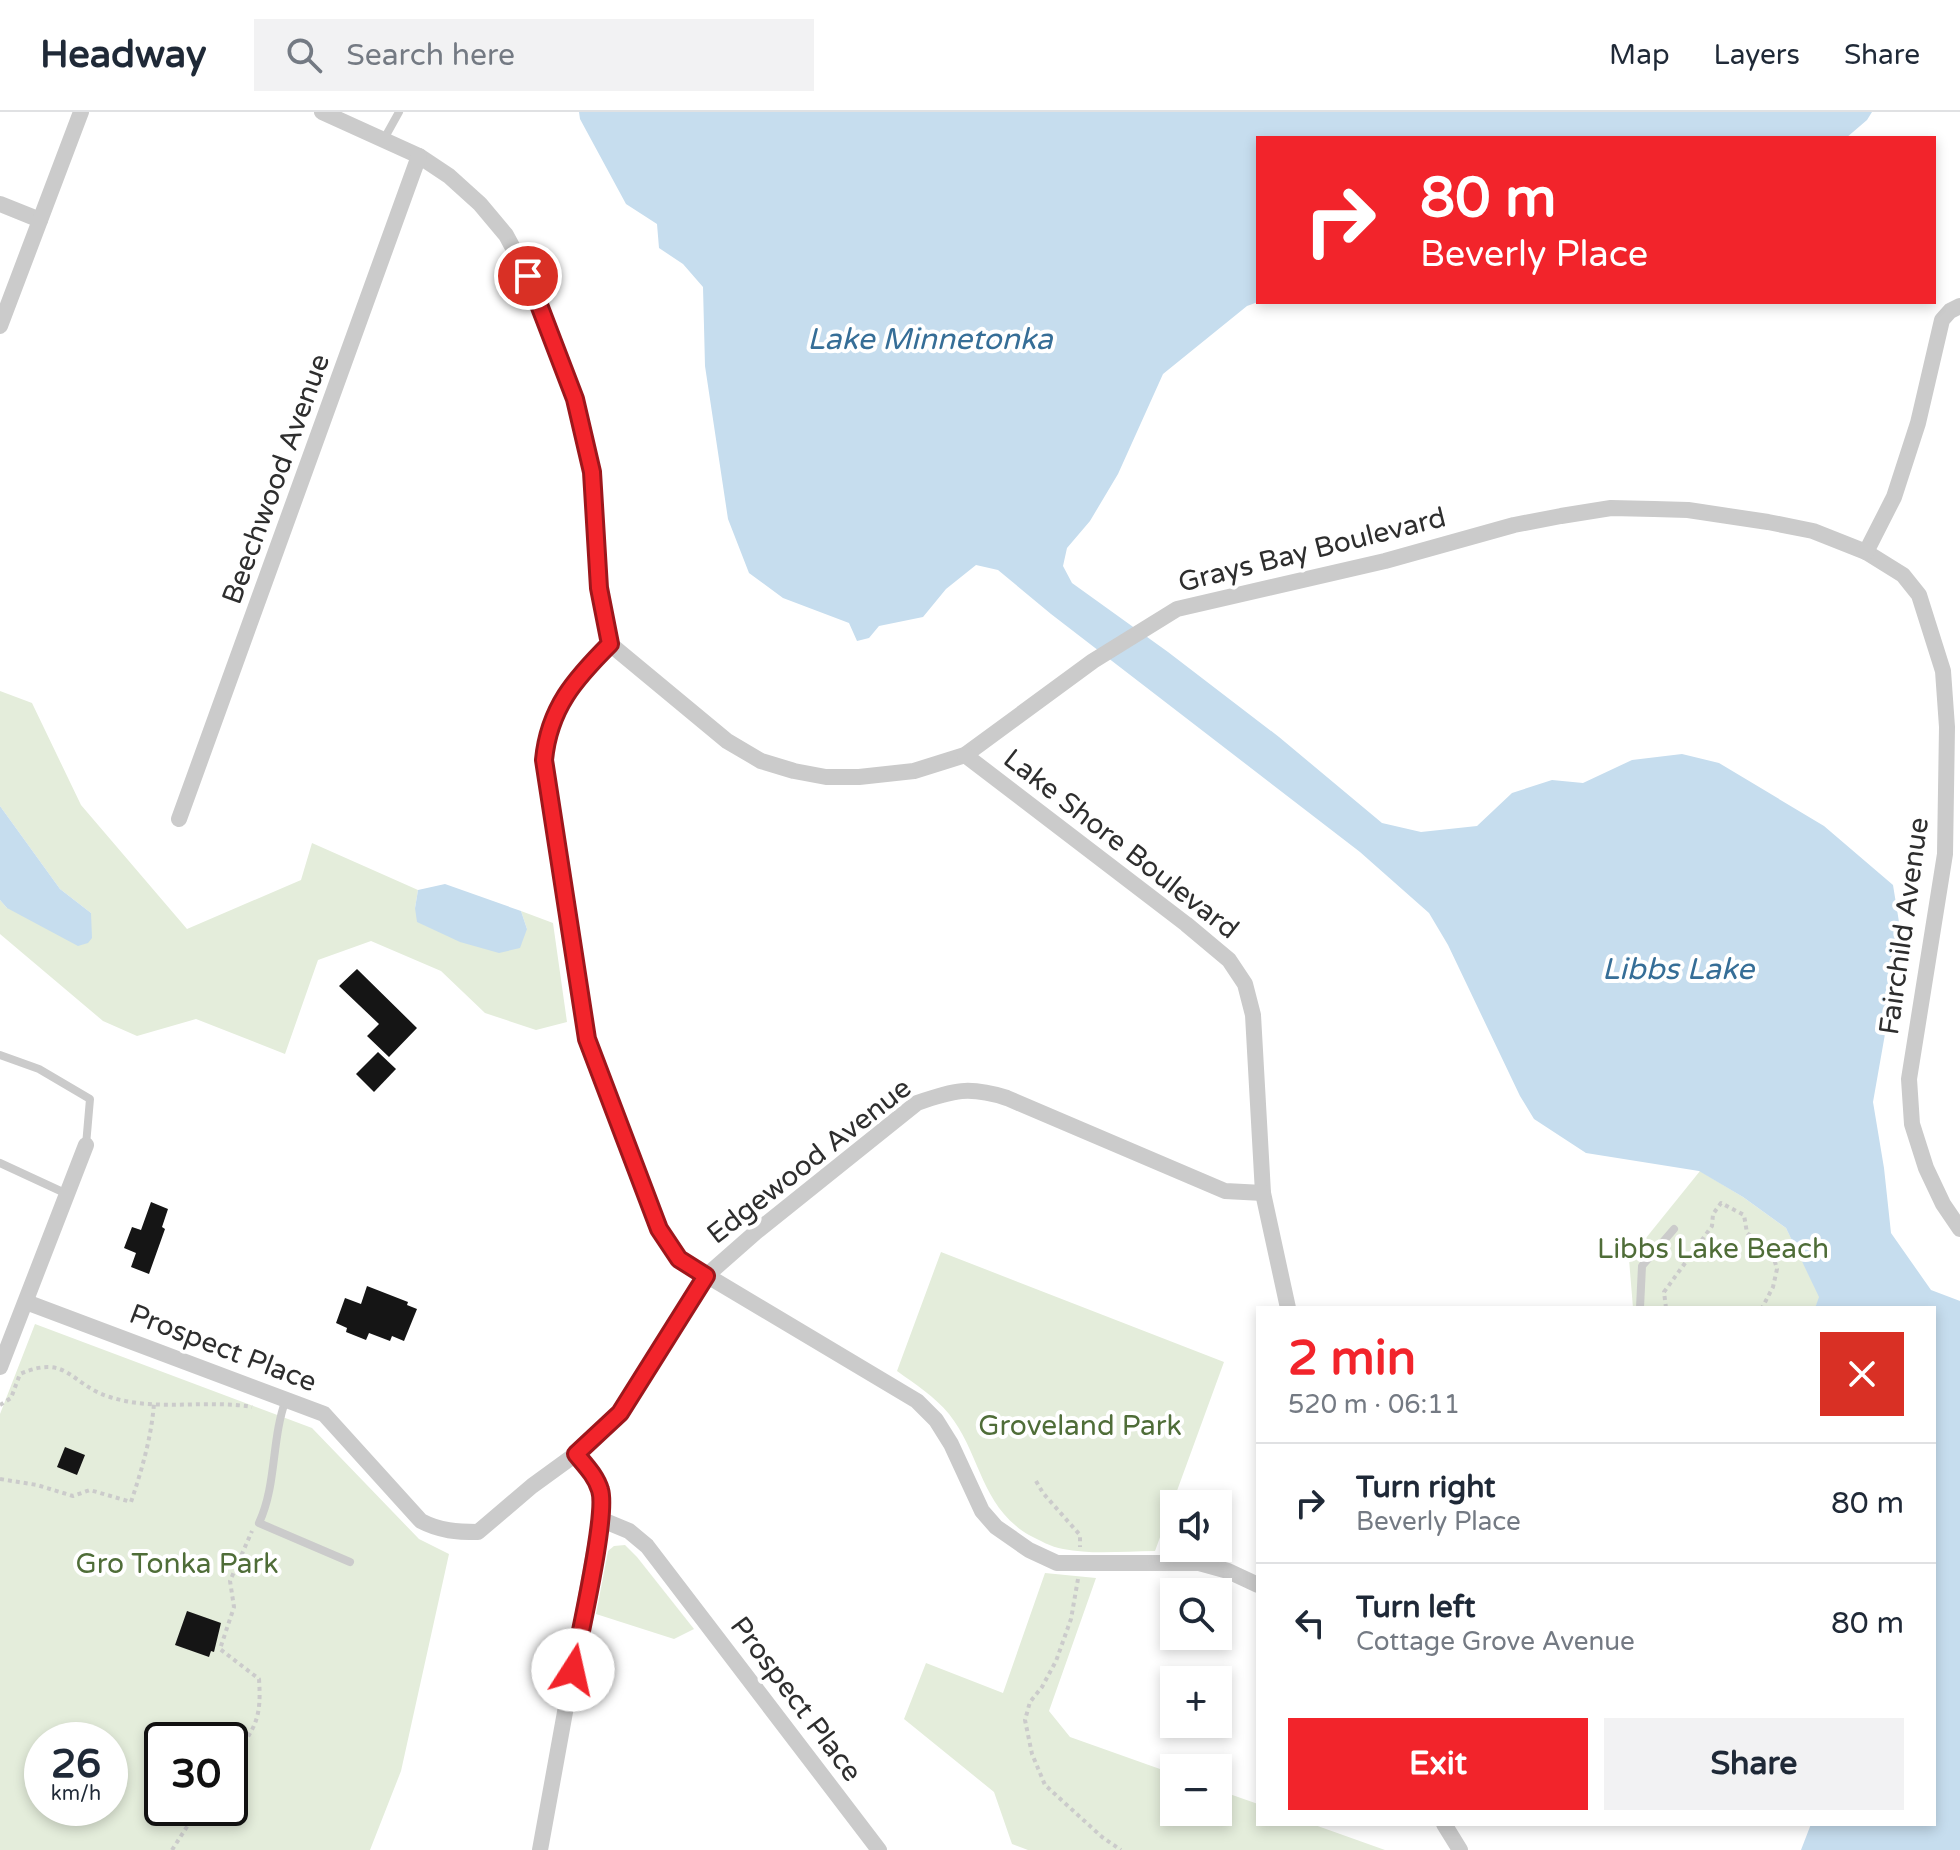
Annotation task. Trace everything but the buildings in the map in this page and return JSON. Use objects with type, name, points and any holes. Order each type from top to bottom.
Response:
[{"type":"street","points":[[0,326],[81,112]]},
{"type":"street","points":[[322,112],[419,156],[449,176],[480,204],[506,235],[528,276],[575,399],[592,472],[599,588],[610,644],[576,679],[560,704],[546,739],[544,760],[587,1039],[659,1229],[679,1259],[917,1401],[936,1420],[951,1444],[982,1511],[996,1527],[1029,1550],[1057,1563],[1199,1563],[1228,1571],[1256,1584]]},
{"type":"street","name":"Beechwood Avenue","points":[[179,819],[419,156]]},
{"type":"street","points":[[0,204],[40,220]]},
{"type":"street","points":[[1866,552],[1894,497],[1918,423],[1942,320],[1960,306]]},
{"type":"street","name":"Grays Bay Boulevard","points":[[610,644],[727,741],[761,761],[826,777],[859,777],[914,771],[965,755],[1093,661],[1177,609],[1385,561],[1514,525],[1611,508],[1688,510],[1813,531],[1866,552]]},
{"type":"street","name":"Fairchild Avenue","points":[[1866,552],[1903,575],[1919,595],[1953,699],[1948,780],[1953,852],[1909,1079],[1912,1124],[1926,1168],[1943,1204],[1960,1229]]},
{"type":"street","name":"Lake Shore Boulevard","points":[[965,755],[1186,924],[1229,960],[1245,984],[1253,1015],[1263,1193],[1288,1306]]},
{"type":"street","name":"Edgewood Avenue","points":[[453,1532],[478,1532],[576,1454],[620,1413],[706,1276],[917,1103],[949,1092],[980,1090],[1007,1098],[1225,1191],[1263,1193]]},
{"type":"street","points":[[0,1367],[86,1145]]},
{"type":"street","name":"Prospect Place","points":[[26,1302],[324,1414],[421,1521],[453,1532]]},
{"type":"street","points":[[540,1850],[600,1519],[601,1492],[576,1454]]},
{"type":"street","name":"Prospect Place","points":[[600,1519],[629,1531],[647,1546],[879,1850]]},
{"type":"street","points":[[1445,1826],[1460,1850]]},
{"type":"lane","points":[[384,139],[399,112]]},
{"type":"lane","points":[[0,1055],[39,1069],[90,1099],[86,1145]]},
{"type":"lane","points":[[0,1163],[67,1194]]},
{"type":"lane","points":[[1640,1306],[1642,1266],[1674,1229]]},
{"type":"lane","points":[[286,1398],[276,1434],[267,1505],[259,1523],[350,1562]]},
{"type":"path","points":[[1666,1306],[1664,1292],[1712,1226],[1713,1214],[1721,1203],[1744,1215],[1747,1233],[1773,1255],[1777,1269],[1773,1287],[1763,1306]]},
{"type":"path","points":[[0,1405],[11,1398],[20,1374],[40,1366],[57,1368],[106,1396],[133,1403],[257,1408]]},
{"type":"path","points":[[0,1479],[37,1485],[73,1496],[90,1490],[131,1502],[147,1452],[154,1404]]},
{"type":"path","points":[[1036,1481],[1080,1535],[1079,1554]]},
{"type":"path","points":[[248,1736],[261,1708],[259,1679],[220,1649],[234,1607],[230,1581],[249,1534],[259,1523]]},
{"type":"path","points":[[1079,1577],[1071,1619],[1056,1661],[1030,1702],[1025,1720],[1032,1754],[1045,1785],[1102,1837],[1121,1850]]},
{"type":"path","points":[[172,1850],[187,1826]]},
{"type":"green space","points":[[0,691],[32,703],[81,805],[187,929],[301,880],[312,843],[418,890],[415,908],[527,929],[521,911],[553,923],[567,1022],[536,1030],[485,1013],[441,971],[371,941],[318,960],[285,1054],[196,1019],[137,1036],[103,1021],[0,934],[0,900],[7,908],[91,913],[60,889],[0,806]]},
{"type":"green space","name":"Libbs Lake Beach","points":[[1700,1171],[1786,1228],[1820,1297],[1816,1306],[1633,1306],[1629,1259]]},
{"type":"green space","name":"Groveland Park","points":[[941,1252],[1224,1362],[1177,1490],[1160,1490],[1160,1537],[1155,1551],[1074,1551],[1054,1547],[1029,1535],[1000,1509],[960,1429],[949,1414],[931,1396],[897,1371]]},
{"type":"green space","name":"Gro Tonka Park","points":[[35,1324],[312,1428],[419,1539],[449,1554],[401,1771],[370,1850],[0,1850],[0,1414]]},
{"type":"green space","points":[[625,1545],[694,1629],[674,1639],[596,1614],[608,1551],[614,1546]]},
{"type":"green space","points":[[1045,1573],[1096,1578],[1049,1711],[1070,1737],[1160,1769],[1160,1826],[1232,1826],[1232,1795],[1256,1803],[1256,1826],[1318,1826],[1385,1850],[1028,1850],[1012,1844],[994,1792],[904,1719],[926,1663],[1003,1693]]},
{"type":"water","points":[[579,112],[1872,112],[1848,136],[1256,136],[1256,303],[1247,306],[1163,374],[1118,474],[1090,521],[1067,548],[1063,566],[1072,583],[1279,737],[1382,823],[1421,832],[1477,826],[1512,793],[1552,780],[1583,783],[1632,760],[1682,754],[1719,763],[1824,826],[1893,885],[1899,922],[1873,1102],[1891,1233],[1931,1290],[1960,1301],[1960,1850],[1801,1850],[1810,1826],[1936,1826],[1936,1306],[1816,1306],[1819,1297],[1786,1228],[1743,1197],[1699,1171],[1586,1153],[1534,1119],[1429,913],[1360,852],[998,570],[976,565],[946,589],[923,617],[879,626],[869,638],[857,641],[849,623],[783,598],[749,573],[728,519],[705,366],[703,287],[683,264],[659,248],[657,224],[626,204]]},
{"type":"water","points":[[0,806],[60,889],[91,913],[92,938],[88,943],[78,946],[7,908],[0,900]]},
{"type":"water","points":[[445,884],[521,911],[527,929],[520,948],[499,953],[460,942],[417,922],[415,908],[418,890]]},
{"type":"route","points":[[528,276],[575,399],[592,472],[599,588],[610,644],[576,679],[560,704],[546,739],[544,760],[587,1039],[659,1229],[679,1259],[706,1276],[620,1413],[576,1454],[601,1492],[600,1519],[573,1670]]},
{"type":"water label","name":"Lake Minnetonka","points":[[930,339]]},
{"type":"water label","name":"Libbs Lake","points":[[1678,969]]}]
